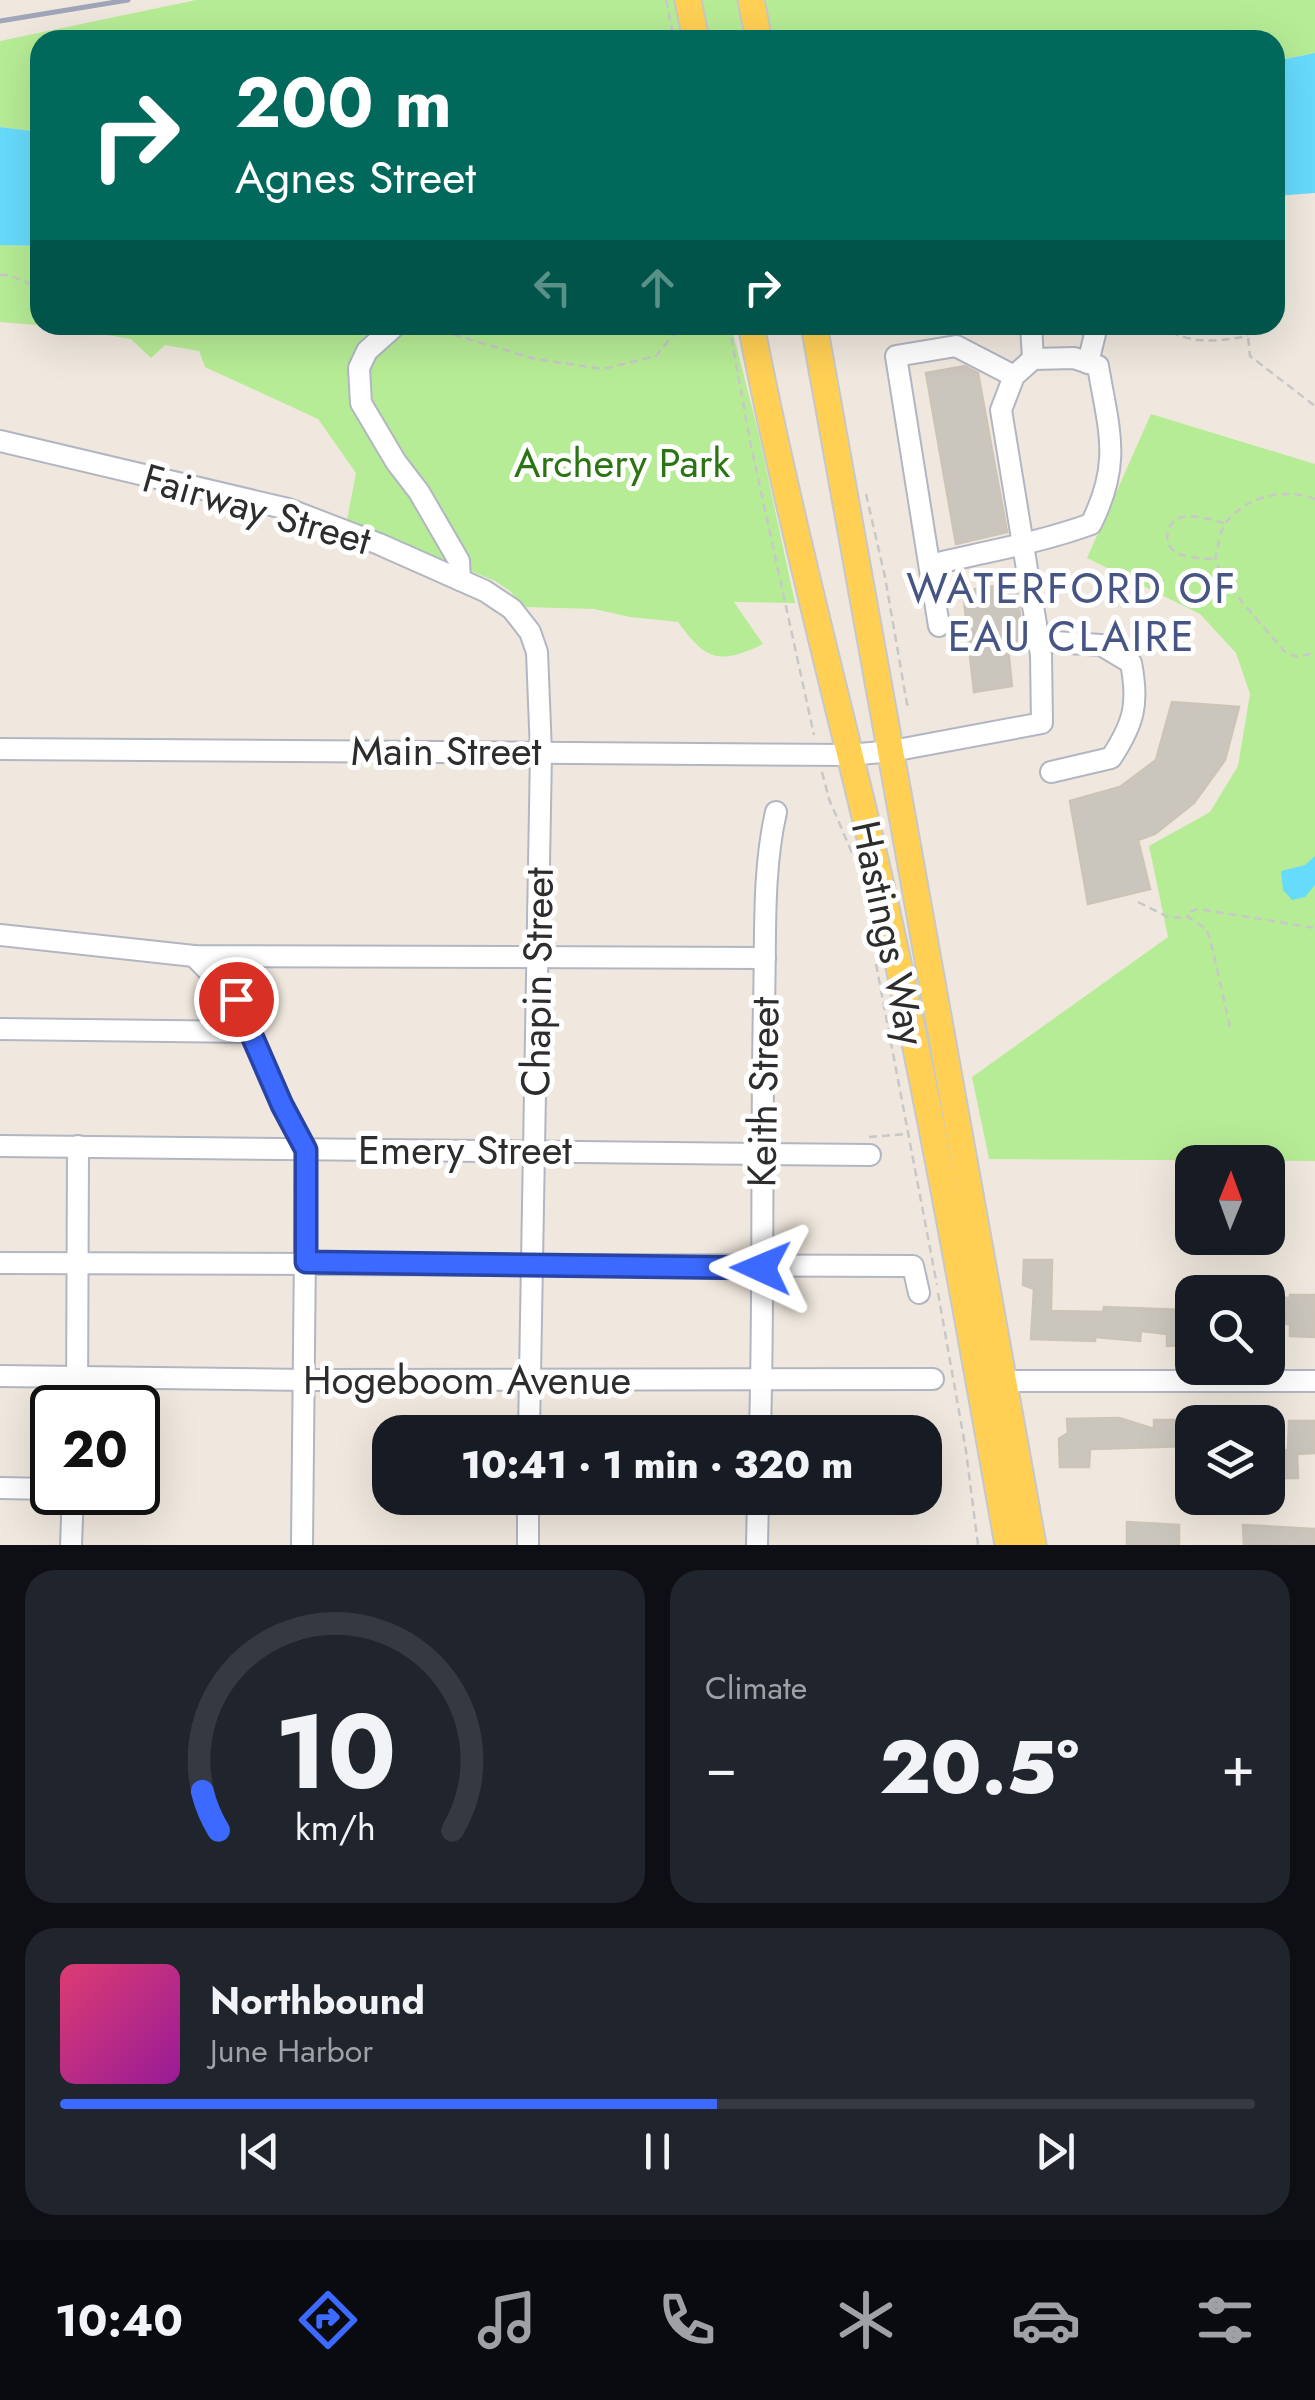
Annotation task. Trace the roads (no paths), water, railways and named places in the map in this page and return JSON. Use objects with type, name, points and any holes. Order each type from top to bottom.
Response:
[{"type":"main road","points":[[688,0],[694,30]]},
{"type":"main road","points":[[752,0],[757,30]]},
{"type":"main road","name":"Hastings Way","points":[[754,335],[954,1238],[1033,1545]]},
{"type":"main road","name":"Hastings Way","points":[[816,335],[892,751],[990,1381],[1008,1545]]},
{"type":"street","points":[[384,335],[366,351],[359,368],[362,402],[458,561],[460,580]]},
{"type":"street","points":[[1032,335],[1033,358]]},
{"type":"street","points":[[1088,362],[1094,335]]},
{"type":"street","points":[[939,626],[896,356],[956,346],[1014,376]]},
{"type":"street","points":[[930,565],[1024,543],[1058,536],[1091,524],[1107,493],[1112,452],[1098,366],[1074,358],[1033,358],[1014,376],[1002,410],[1024,543],[1039,641],[1101,645],[1132,663],[1138,695],[1127,734],[1111,758],[1051,772]]},
{"type":"street","name":"Fairway Street","points":[[0,441],[288,509],[485,590],[512,609],[530,632],[537,652]]},
{"type":"street","name":"Main Street","points":[[0,749],[818,755],[892,751],[1042,723],[1039,641]]},
{"type":"street","name":"Chapin Street","points":[[530,1415],[541,752],[537,652]]},
{"type":"street","name":"Keith Street","points":[[760,1415],[760,1154],[765,958],[770,838],[776,812]]},
{"type":"street","points":[[0,935],[194,956],[765,958]]},
{"type":"street","points":[[194,956],[236,999],[306,1150],[302,1545]]},
{"type":"street","points":[[0,1029],[250,1032]]},
{"type":"street","name":"Emery Street","points":[[0,1146],[870,1155]]},
{"type":"street","points":[[78,1146],[78,1385]]},
{"type":"street","points":[[0,1262],[913,1266],[919,1293]]},
{"type":"street","name":"Hogeboom Avenue","points":[[0,1376],[933,1380]]},
{"type":"street","points":[[990,1381],[1315,1381]]},
{"type":"street","points":[[0,1488],[30,1489]]},
{"type":"street","points":[[71,1545],[72,1515]]},
{"type":"street","points":[[528,1515],[528,1545]]},
{"type":"street","points":[[757,1545],[758,1515]]},
{"type":"water","points":[[1315,53],[1315,193],[1285,195],[1285,59]]},
{"type":"water","points":[[0,127],[30,131],[30,246],[0,245]]},
{"type":"water","points":[[1315,856],[1315,885],[1305,897],[1292,900],[1283,890],[1281,871],[1305,865]]},
{"type":"railway","points":[[0,21],[128,0]]},
{"type":"district","name":"WATERFORD OF EAU CLAIRE","points":[[1072,612]]},
{"type":"park label","name":"Archery Park","points":[[622,463]]}]
